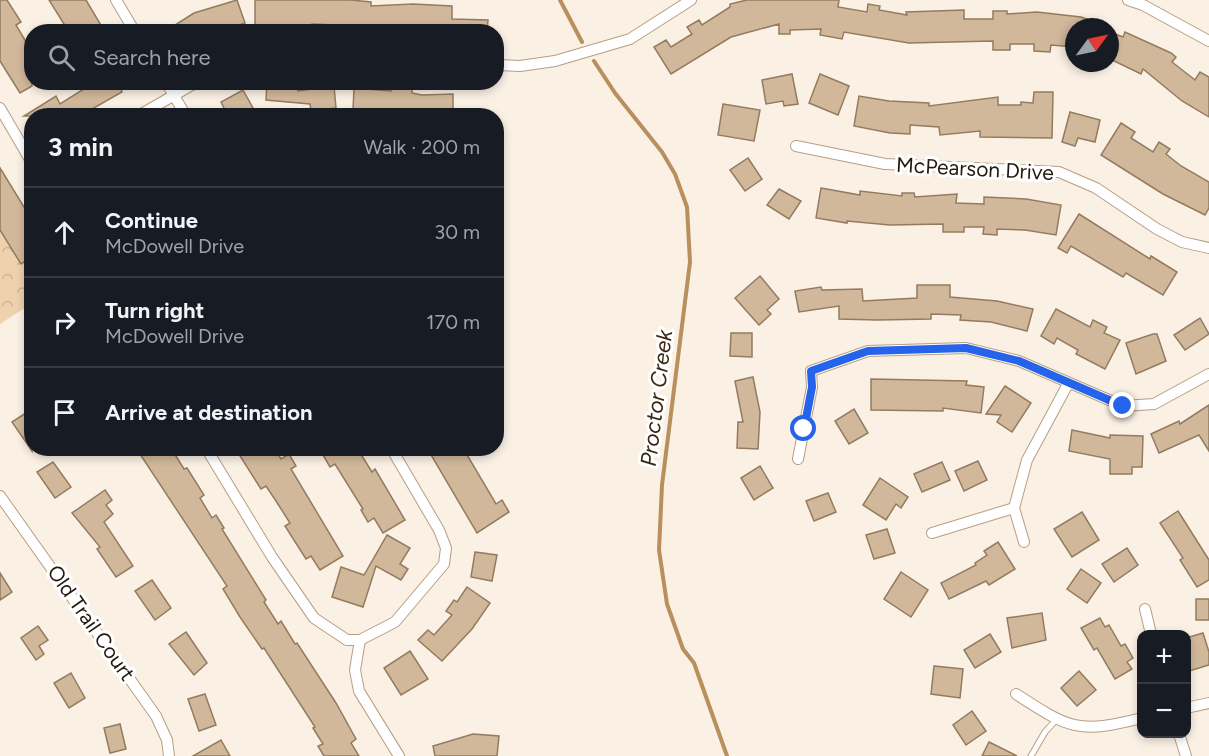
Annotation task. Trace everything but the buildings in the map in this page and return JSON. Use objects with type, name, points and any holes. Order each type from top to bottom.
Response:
[{"type":"street","points":[[116,0],[130,24]]},
{"type":"street","points":[[504,65],[520,66],[555,61],[630,39],[691,0]]},
{"type":"street","points":[[1128,0],[1143,5],[1209,41]]},
{"type":"street","points":[[171,90],[181,108]]},
{"type":"street","points":[[152,108],[183,90]]},
{"type":"street","points":[[0,108],[24,149]]},
{"type":"street","name":"McPearson Drive","points":[[796,146],[885,164],[1059,172],[1096,188],[1157,229],[1182,242],[1209,248]]},
{"type":"street","points":[[798,459],[812,387],[811,371],[868,351],[966,348],[1019,361],[1123,406],[1154,404],[1209,374]]},
{"type":"street","points":[[1024,542],[1014,508],[1027,460],[1068,384]]},
{"type":"street","points":[[211,456],[272,557],[314,618],[347,640],[360,640],[394,622],[444,564],[446,548],[439,530],[396,456]]},
{"type":"street","name":"Old Trail Court","points":[[0,496],[156,716],[167,740],[169,756]]},
{"type":"street","points":[[932,533],[1014,508]]},
{"type":"street","points":[[1145,609],[1150,630]]},
{"type":"street","points":[[360,640],[355,670],[359,691],[399,756]]},
{"type":"street","points":[[1016,694],[1056,720],[1068,725],[1100,728],[1137,719]]},
{"type":"street","points":[[1191,707],[1209,702]]},
{"type":"street","points":[[1180,738],[1186,756]]},
{"type":"lane","points":[[1031,756],[1039,741],[1056,720]]},
{"type":"green space","points":[[0,194],[24,235],[24,309],[0,324]]},
{"type":"waterway","name":"Proctor Creek","points":[[560,0],[582,42]]},
{"type":"waterway","name":"Proctor Creek","points":[[594,61],[615,93],[662,152],[675,174],[687,207],[690,262],[662,485],[659,550],[667,604],[683,649],[694,663],[727,756]]},
{"type":"route","points":[[804,429],[812,387],[811,371],[868,351],[966,348],[1019,361],[1065,383],[1123,406]]}]
